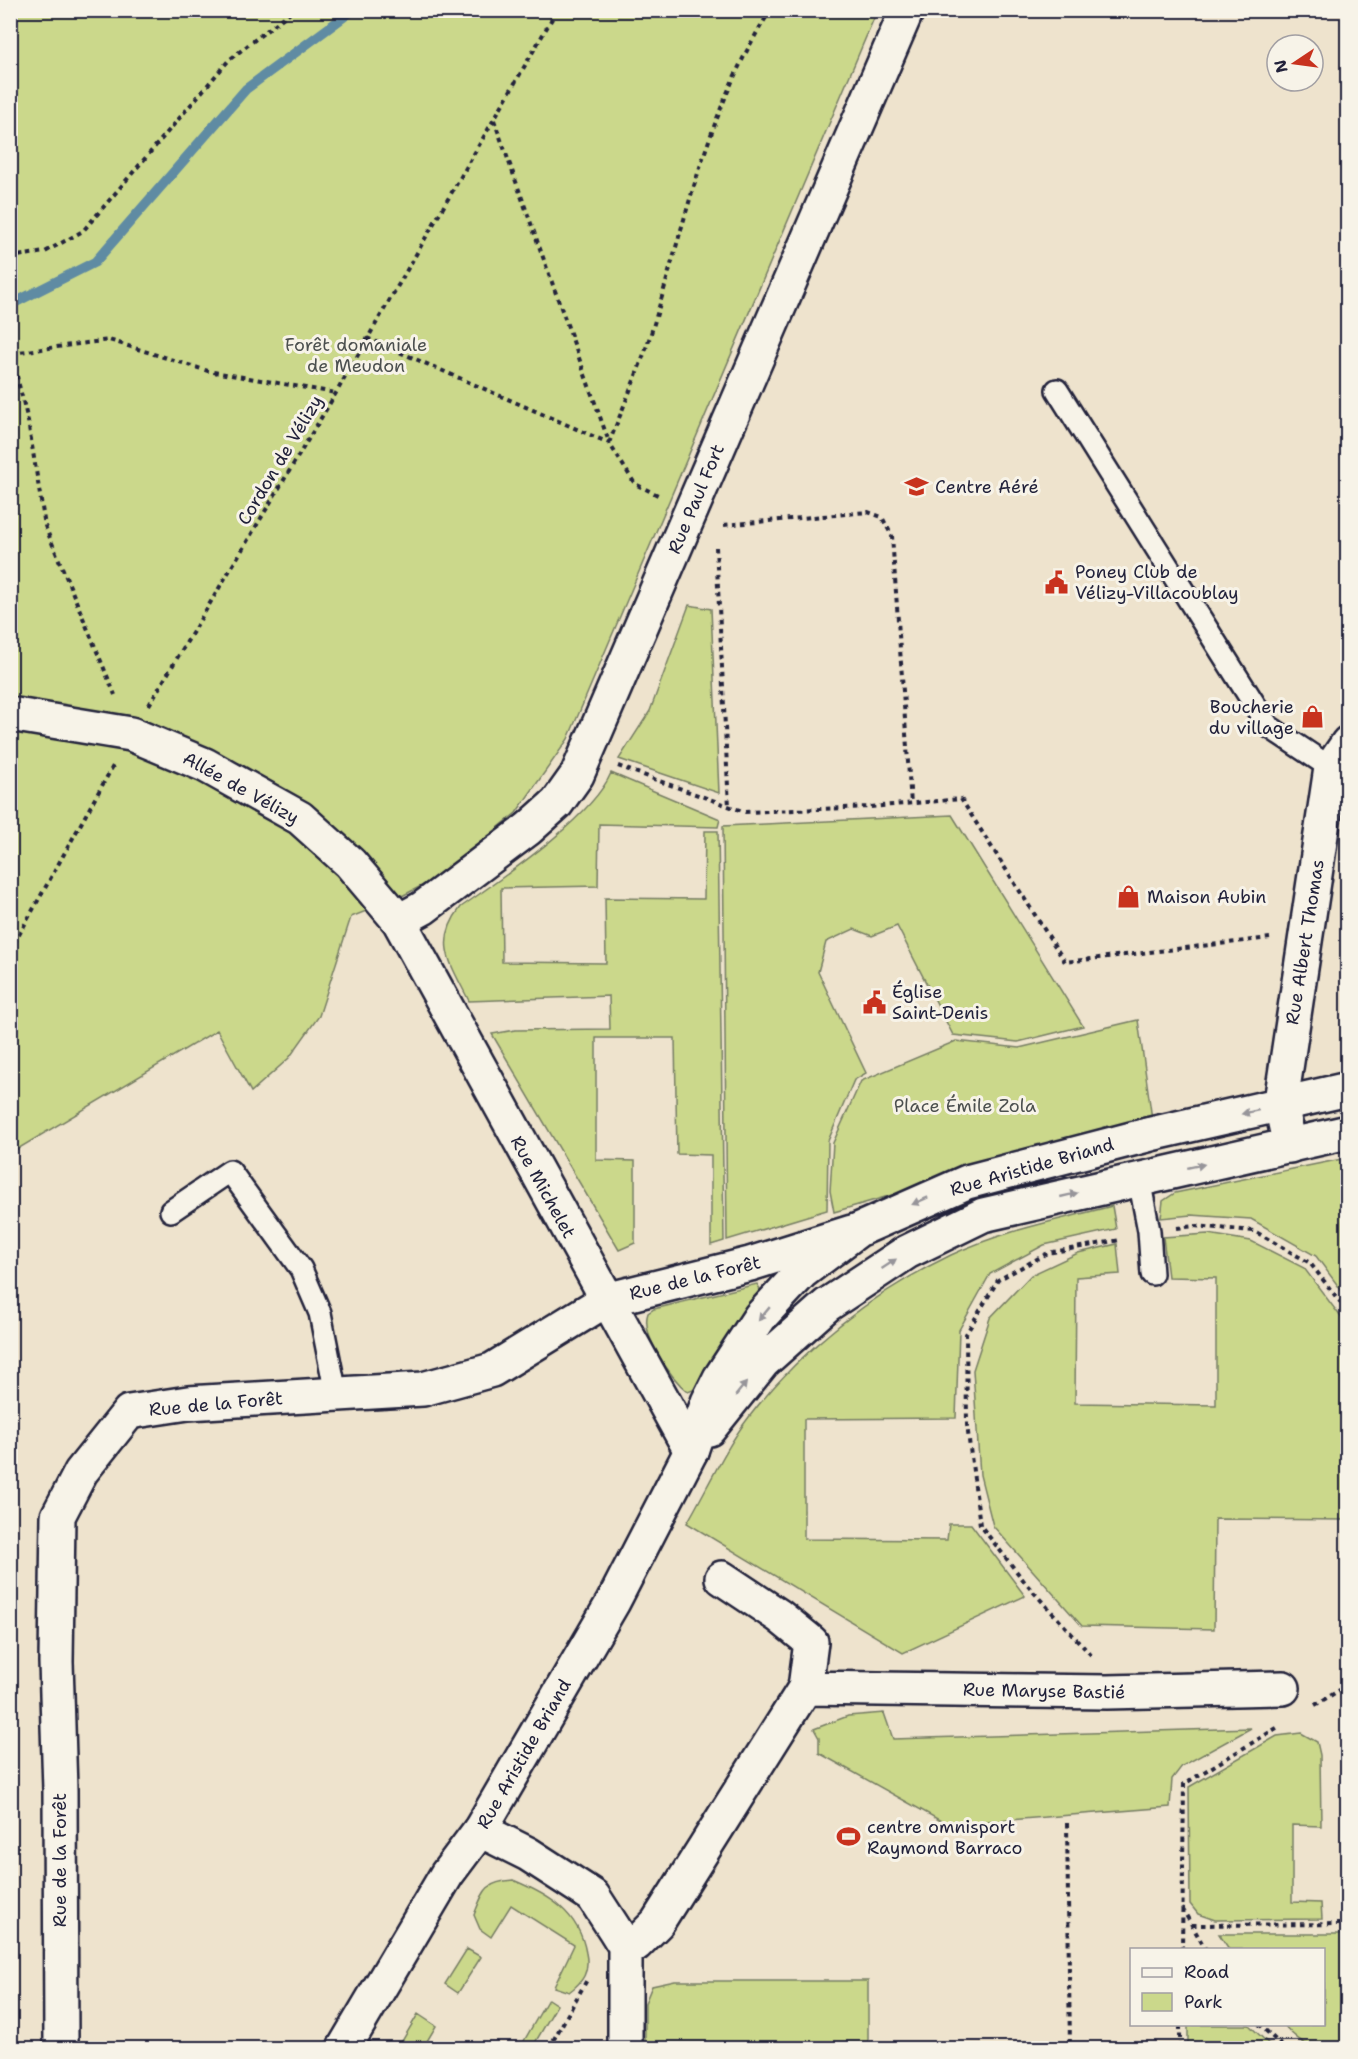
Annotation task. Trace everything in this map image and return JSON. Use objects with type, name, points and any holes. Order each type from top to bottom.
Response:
[{"type":"street","name":"Rue Paul Fort","points":[[399,921],[423,908],[528,830],[557,803],[577,775],[907,10]]},
{"type":"street","name":"Allée de Vélizy","points":[[10,714],[131,734],[205,765],[300,818],[350,863],[399,921]]},
{"type":"street","name":"Rue Albert Thomas","points":[[1290,1146],[1281,1105],[1283,1020],[1306,934],[1339,755]]},
{"type":"street","name":"Rue Michelet","points":[[399,921],[691,1451]]},
{"type":"street","name":"Rue Aristide Briand","points":[[344,2049],[447,1874],[480,1830],[613,1602],[691,1451],[708,1401],[760,1317],[802,1272],[858,1230],[967,1182],[1151,1134],[1347,1089]]},
{"type":"street","name":"Rue Aristide Briand","points":[[691,1451],[763,1362],[827,1305],[907,1252],[983,1215],[1347,1132]]},
{"type":"street","name":"Rue de la Forêt","points":[[61,2049],[60,1790],[56,1662],[58,1516],[81,1472],[129,1412],[188,1403],[423,1389],[492,1370],[606,1300],[750,1264],[858,1230]]},
{"type":"street","points":[[620,1938],[636,1944],[657,1923],[804,1688],[811,1642],[779,1616],[722,1578]]},
{"type":"street","name":"Rue Maryse Bastié","points":[[804,1688],[1124,1692],[1295,1699]]},
{"type":"street","points":[[480,1830],[528,1854],[593,1896],[620,1938],[625,2049]]},
{"type":"lane","points":[[1057,390],[1268,726],[1339,755]]},
{"type":"lane","points":[[171,1211],[230,1172],[301,1269],[320,1313],[336,1394]]},
{"type":"lane","points":[[1139,1179],[1149,1231],[1152,1274]]},
{"type":"path","points":[[10,257],[45,252],[84,231],[229,60],[293,10]]},
{"type":"path","name":"Cordon de Vélizy","points":[[10,951],[131,734],[336,393],[557,10]]},
{"type":"path","points":[[609,443],[652,331],[695,186],[738,66],[771,10]]},
{"type":"path","points":[[494,120],[609,443],[635,484],[663,497]]},
{"type":"path","points":[[368,338],[609,443]]},
{"type":"path","points":[[131,734],[45,526],[28,421],[11,351],[109,340],[208,371],[336,393]]},
{"type":"path","points":[[716,524],[739,525],[868,512],[882,517],[892,536],[911,804]]},
{"type":"path","points":[[715,540],[729,807]]},
{"type":"path","points":[[586,754],[745,812],[911,804],[961,799],[1065,962],[1306,934]]},
{"type":"path","points":[[1124,1692],[1028,1586],[980,1525],[967,1425],[966,1334],[998,1280],[1048,1253],[1125,1240],[1149,1231],[1194,1226],[1254,1231],[1310,1263],[1347,1312]]},
{"type":"path","points":[[1295,1699],[1347,1685]]},
{"type":"path","points":[[1182,1948],[1184,1784],[1286,1722]]},
{"type":"path","points":[[1067,1823],[1070,2049]]},
{"type":"path","points":[[1182,1908],[1205,1948]]},
{"type":"path","points":[[1192,1925],[1347,1924]]},
{"type":"path","points":[[549,2049],[620,1938]]},
{"type":"path","points":[[1180,2026],[1180,2049]]},
{"type":"path","points":[[1260,2026],[1284,2049]]},
{"type":"green space","name":"Forêt domaniale de Meudon","points":[[10,11],[877,11],[568,739],[516,813],[437,878],[396,899],[351,917],[319,1016],[289,1058],[251,1092],[217,1030],[11,1153]]},
{"type":"green space","points":[[689,605],[711,609],[719,793],[619,759],[650,711]]},
{"type":"green space","points":[[611,773],[720,819],[718,827],[599,824],[598,886],[501,888],[502,962],[606,963],[605,898],[704,899],[705,831],[718,831],[724,1241],[711,1245],[711,1155],[677,1154],[675,1038],[596,1038],[596,1160],[635,1161],[635,1243],[619,1250],[492,1034],[515,1030],[610,1029],[609,996],[469,1001],[448,954],[446,943],[448,932],[461,907],[566,828],[601,790]]},
{"type":"green space","points":[[952,815],[1083,1026],[1018,1042],[953,1035],[897,926],[872,936],[854,929],[826,942],[818,972],[866,1073],[854,1080],[828,1141],[827,1210],[727,1240],[723,826]]},
{"type":"green space","name":"Place Émile Zola","points":[[1138,1020],[1152,1119],[834,1212],[830,1191],[833,1143],[861,1081],[956,1041],[1019,1048]]},
{"type":"green space","points":[[1347,1158],[1347,1298],[1316,1256],[1251,1219],[1191,1215],[1161,1218],[1163,1201],[1175,1193]]},
{"type":"green space","points":[[1112,1206],[1116,1229],[1044,1245],[990,1274],[959,1330],[956,1418],[804,1419],[804,1539],[947,1540],[949,1524],[971,1524],[1025,1596],[903,1653],[687,1523],[716,1469],[749,1417],[792,1368],[841,1324],[894,1286],[951,1255],[990,1239]]},
{"type":"green space","points":[[1208,1234],[1251,1241],[1304,1268],[1347,1325],[1347,1520],[1215,1519],[1214,1629],[1082,1626],[993,1526],[980,1475],[973,1370],[990,1318],[1031,1275],[1078,1253],[1117,1244],[1120,1274],[1076,1277],[1075,1403],[1216,1405],[1216,1278],[1168,1277],[1163,1237]]},
{"type":"green space","points":[[757,1284],[760,1289],[701,1387],[688,1392],[673,1377],[659,1356],[648,1333],[648,1313],[654,1309]]},
{"type":"green space","points":[[884,1713],[893,1739],[1251,1728],[1182,1766],[1172,1779],[1170,1807],[948,1825],[819,1753],[819,1738],[814,1729],[848,1716]]},
{"type":"green space","points":[[1301,1733],[1317,1742],[1320,1755],[1321,1826],[1292,1825],[1292,1902],[1321,1903],[1322,1919],[1215,1920],[1198,1914],[1190,1904],[1189,1787],[1277,1736]]},
{"type":"green space","points":[[513,1880],[550,1899],[577,1926],[586,1953],[587,1965],[582,1980],[569,1992],[554,1987],[574,1945],[511,1905],[491,1937],[480,1929],[474,1915],[483,1893],[491,1885]]},
{"type":"green space","points":[[1219,1934],[1347,1934],[1347,2048],[1319,2048],[1305,2044],[1285,2026],[1325,2026],[1325,1948],[1228,1948]]},
{"type":"green space","points":[[467,1949],[481,1957],[458,1993],[445,1984]]},
{"type":"green space","points":[[675,1981],[868,1981],[868,2048],[645,2048],[645,2003],[652,1986]]},
{"type":"green space","points":[[548,1999],[557,2005],[532,2048],[520,2048]]},
{"type":"green space","points":[[418,2014],[436,2026],[423,2048],[398,2048]]},
{"type":"green space","points":[[1188,2026],[1250,2026],[1273,2048],[1188,2048]]},
{"type":"waterway","points":[[10,305],[95,262],[246,89],[353,10]]},
{"type":"place","name":"Centre Aéré","points":[[917,487]]},
{"type":"place","name":"Poney Club de Vélizy-Villacoublay","points":[[1057,582]]},
{"type":"place","name":"Boucherie du village","points":[[1312,717]]},
{"type":"place","name":"Maison Aubin","points":[[1129,897]]},
{"type":"place","name":"Église Saint-Denis","points":[[874,1002]]},
{"type":"place","name":"centre omnisport Raymond Barraco","points":[[849,1837]]}]
